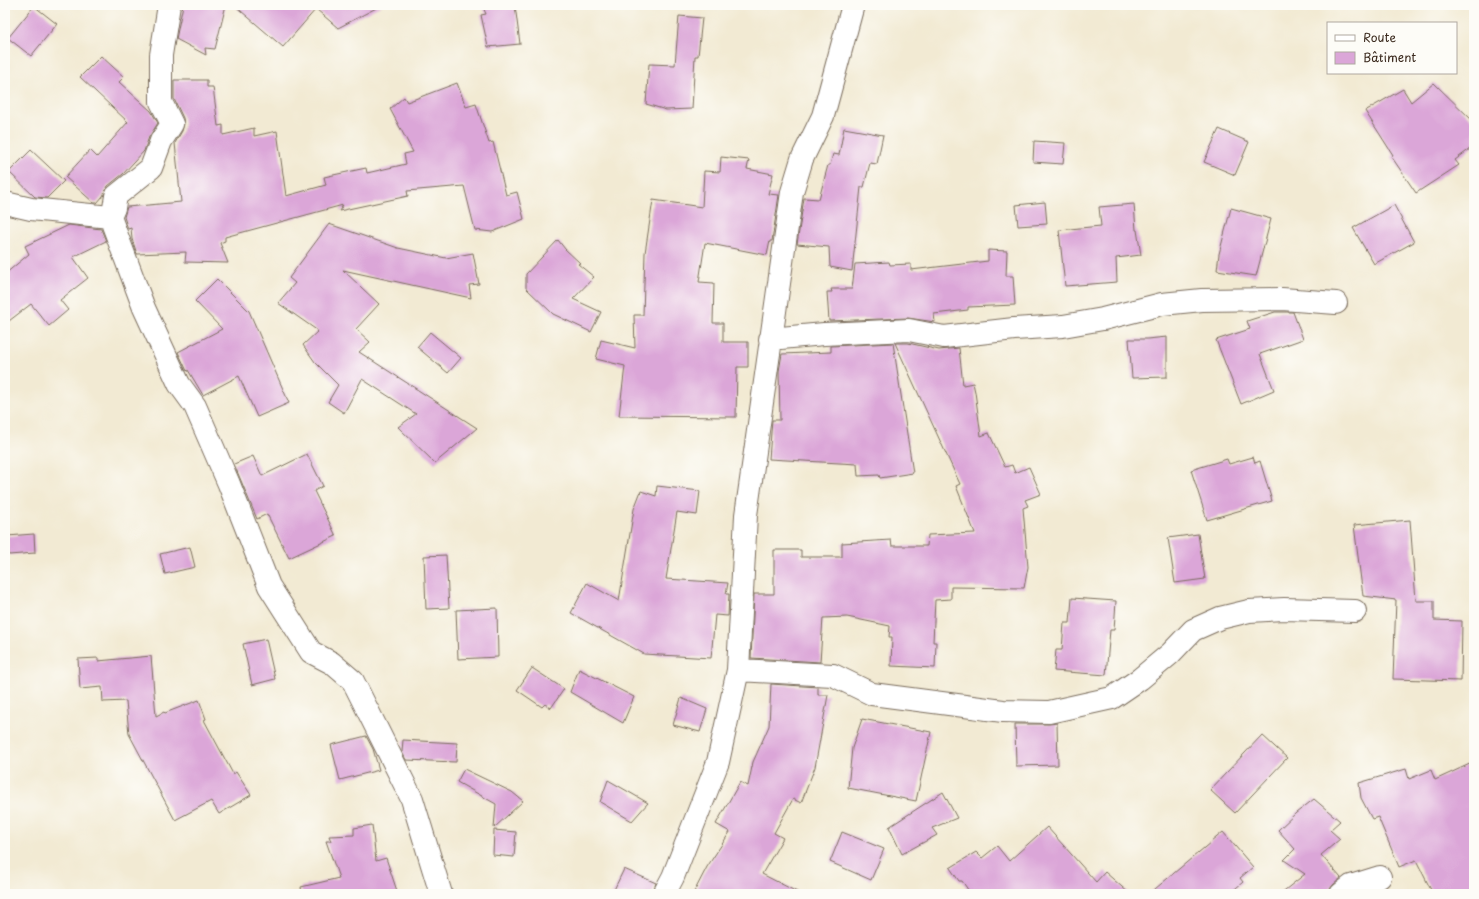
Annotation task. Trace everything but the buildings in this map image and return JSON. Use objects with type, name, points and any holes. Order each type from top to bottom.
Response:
[{"type":"street","points":[[169,5],[161,55],[161,102],[172,124],[161,141],[151,168],[116,196],[114,208],[110,217],[144,308],[179,384],[194,406],[214,448],[269,586],[311,652],[332,663],[353,681],[402,776],[412,799],[441,894]]},
{"type":"street","points":[[664,894],[676,870],[718,762],[738,670],[746,515],[792,192],[802,159],[823,116],[853,5]]},
{"type":"street","points":[[5,202],[31,209],[110,217]]},
{"type":"street","points":[[770,339],[824,334],[909,330],[944,337],[1014,329],[1063,326],[1103,319],[1162,304],[1202,300],[1282,299],[1336,302]]},
{"type":"street","points":[[738,670],[833,675],[872,694],[1003,711],[1049,712],[1112,698],[1140,679],[1158,664],[1193,630],[1220,618],[1248,611],[1284,609],[1355,611]]},
{"type":"street","points":[[1341,894],[1351,886],[1380,877]]}]
